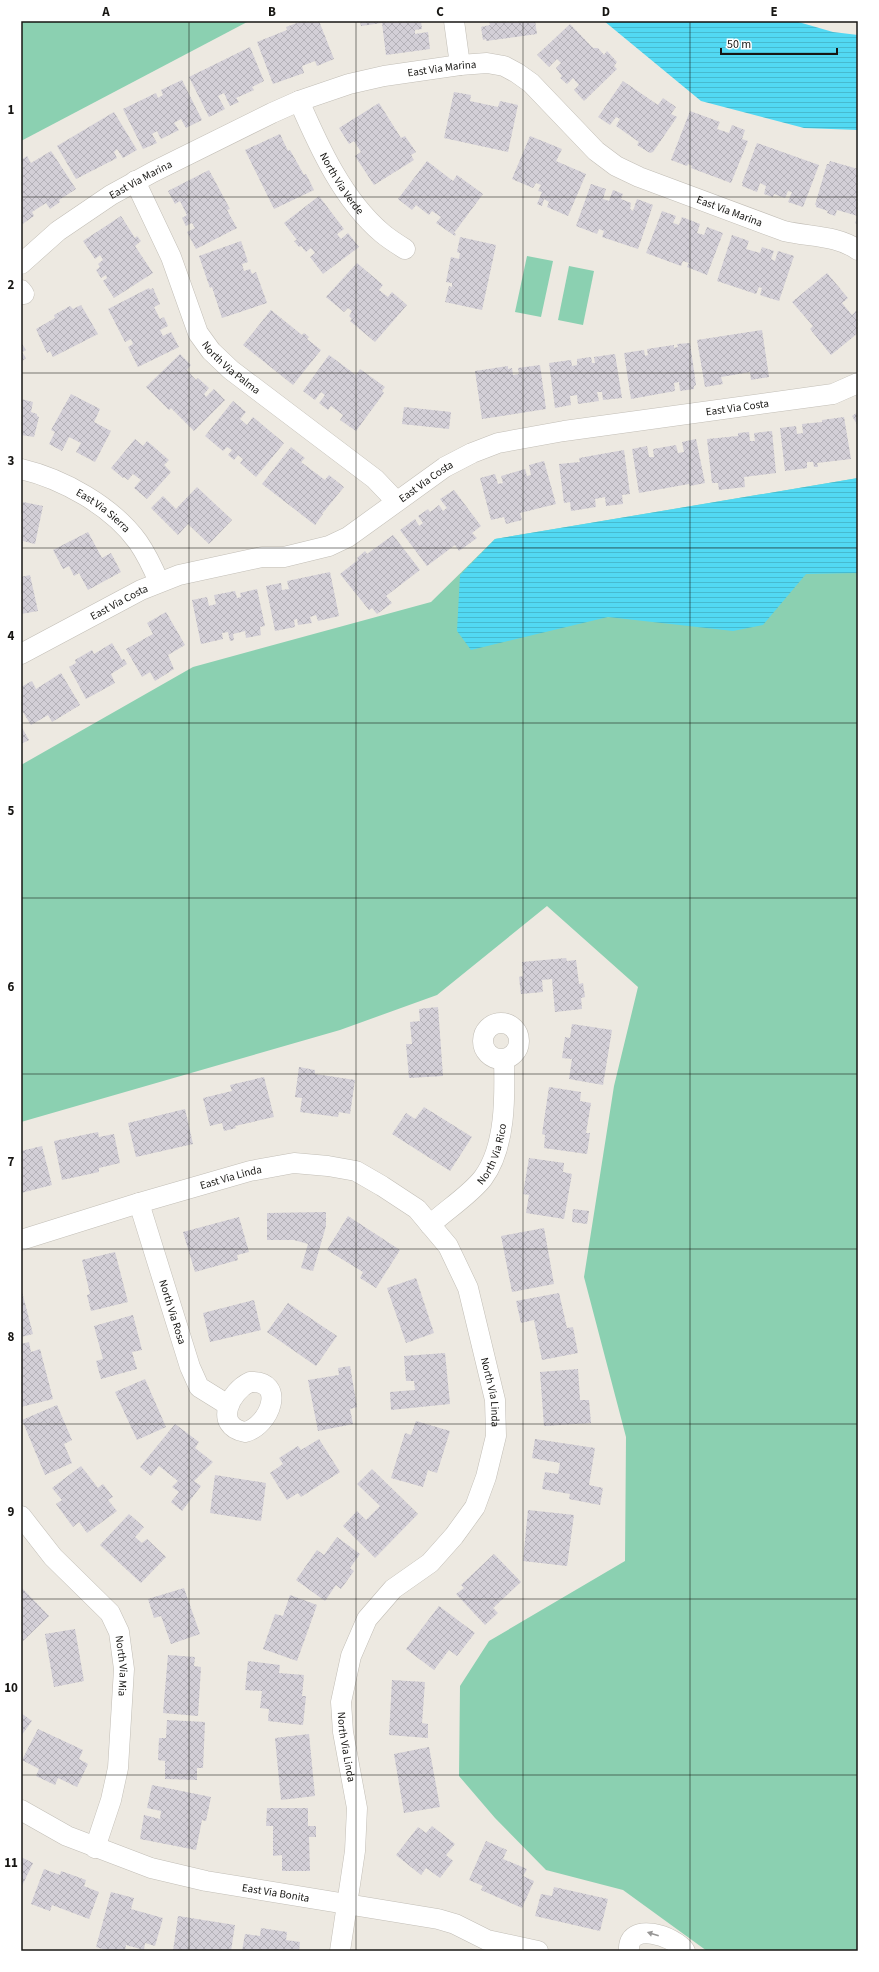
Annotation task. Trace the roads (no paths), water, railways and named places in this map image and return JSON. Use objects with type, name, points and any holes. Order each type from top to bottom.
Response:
[{"type":"street","points":[[454,21],[460,65]]},
{"type":"street","name":"East Via Marina","points":[[21,264],[58,231],[88,210],[135,181],[299,101],[349,84],[384,76],[460,65],[487,63],[504,66],[531,83],[596,151],[616,166],[639,177],[784,231],[801,235],[833,238],[858,250]]},
{"type":"street","name":"North Via Verde","points":[[299,101],[327,158],[345,190],[360,210],[382,233],[405,249]]},
{"type":"street","name":"North Via Palma","points":[[135,181],[170,257],[198,333],[211,351],[231,370],[375,479],[396,501]]},
{"type":"street","name":"East Via Costa","points":[[21,654],[141,590],[159,582],[179,575],[243,560],[262,557],[284,557],[329,546],[348,537],[445,467],[472,453],[498,443],[557,432],[833,394],[858,383]]},
{"type":"street","name":"East Via Sierra","points":[[21,470],[44,475],[68,486],[93,501],[117,520],[137,541],[151,561],[159,582]]},
{"type":"street","name":"North Via Rico","points":[[430,1225],[483,1178],[494,1157],[502,1127],[505,1089],[504,1059]]},
{"type":"street","name":"East Via Linda","points":[[21,1240],[139,1203],[250,1171],[294,1163],[356,1171],[417,1209],[430,1225]]},
{"type":"street","name":"North Via Rosa","points":[[139,1203],[190,1367],[199,1387],[228,1405]]},
{"type":"street","name":"North Via Linda","points":[[340,1951],[355,1851],[357,1808],[343,1732],[341,1702],[351,1656],[367,1620],[393,1589],[430,1563],[454,1536],[475,1507],[486,1477],[496,1436],[495,1400],[468,1288],[448,1246],[430,1225]]},
{"type":"street","name":"North Via Mia","points":[[21,1516],[53,1557],[110,1613],[119,1632],[124,1669],[118,1768],[111,1800],[95,1848]]},
{"type":"street","name":"East Via Bonita","points":[[21,1810],[67,1836],[95,1848],[151,1868],[206,1881],[438,1919],[455,1924],[487,1940],[538,1951]]},
{"type":"street","points":[[629,1951],[630,1942],[634,1937],[645,1932],[677,1943],[684,1951]]},
{"type":"water","points":[[604,21],[795,21],[833,32],[858,35],[858,130],[804,128],[701,101]]},
{"type":"water","points":[[858,478],[858,573],[806,574],[763,625],[733,631],[608,617],[471,650],[457,631],[460,575],[495,539]]}]
